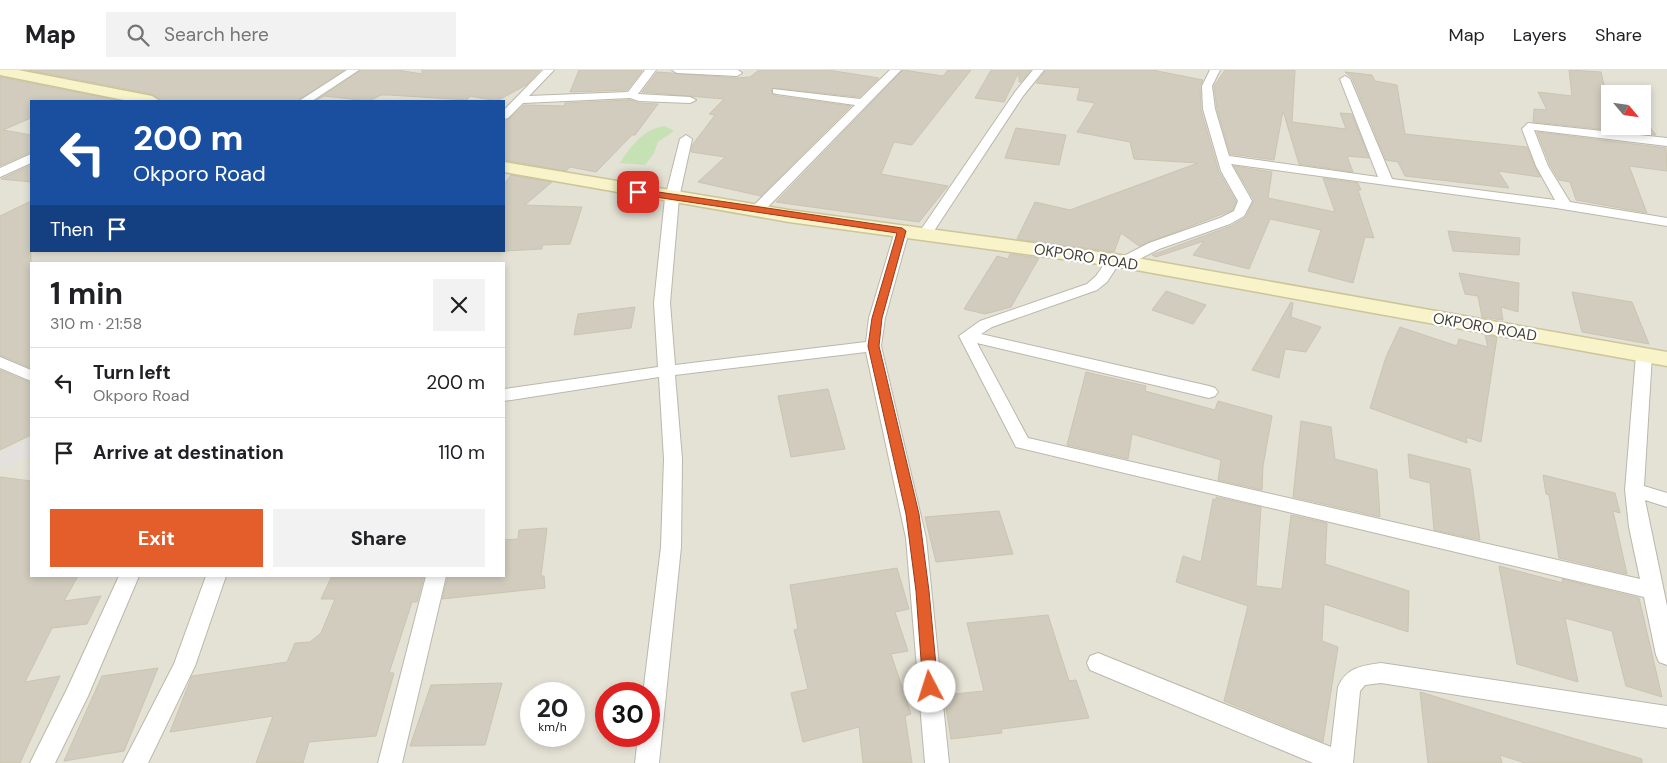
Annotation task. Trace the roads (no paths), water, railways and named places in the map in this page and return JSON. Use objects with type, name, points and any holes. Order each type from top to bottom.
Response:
[{"type":"main road","points":[[0,71],[147,100]]},
{"type":"main road","name":"OKPORO ROAD","points":[[505,167],[672,198],[1118,261],[1667,359]]},
{"type":"street","points":[[307,100],[354,70]]},
{"type":"street","points":[[505,115],[522,100],[548,70]]},
{"type":"street","points":[[631,95],[651,70]]},
{"type":"street","points":[[677,70],[737,74]]},
{"type":"street","points":[[756,210],[896,70]]},
{"type":"street","points":[[925,234],[1019,94],[1039,70]]},
{"type":"street","points":[[967,336],[986,324],[1092,287],[1118,261],[1225,221],[1238,213],[1246,201],[1227,171],[1209,109],[1207,86],[1215,70]]},
{"type":"street","points":[[1345,80],[1386,183]]},
{"type":"street","points":[[777,91],[862,103]]},
{"type":"street","points":[[522,100],[631,95],[647,99],[690,100]]},
{"type":"street","points":[[1564,204],[1542,166],[1528,129],[1532,126],[1667,142]]},
{"type":"street","points":[[647,763],[671,547],[673,459],[665,371],[662,303],[672,198],[686,139]]},
{"type":"street","points":[[0,173],[30,158]]},
{"type":"street","points":[[1224,160],[1386,183],[1564,204],[1667,222]]},
{"type":"street","points":[[902,231],[877,318],[873,346],[915,530],[937,763]]},
{"type":"street","points":[[967,336],[1209,392]]},
{"type":"street","points":[[967,336],[1022,443],[1653,591]]},
{"type":"street","points":[[505,395],[665,371],[873,346]]},
{"type":"street","points":[[1644,355],[1634,490],[1667,655]]},
{"type":"street","points":[[0,362],[30,376]]},
{"type":"street","points":[[1634,490],[1667,500]]},
{"type":"street","points":[[42,763],[76,696],[129,577]]},
{"type":"street","points":[[135,763],[184,666],[216,577]]},
{"type":"street","points":[[390,763],[436,577]]},
{"type":"street","points":[[1098,663],[1341,763],[1349,687],[1359,676],[1381,673],[1667,717]]}]
